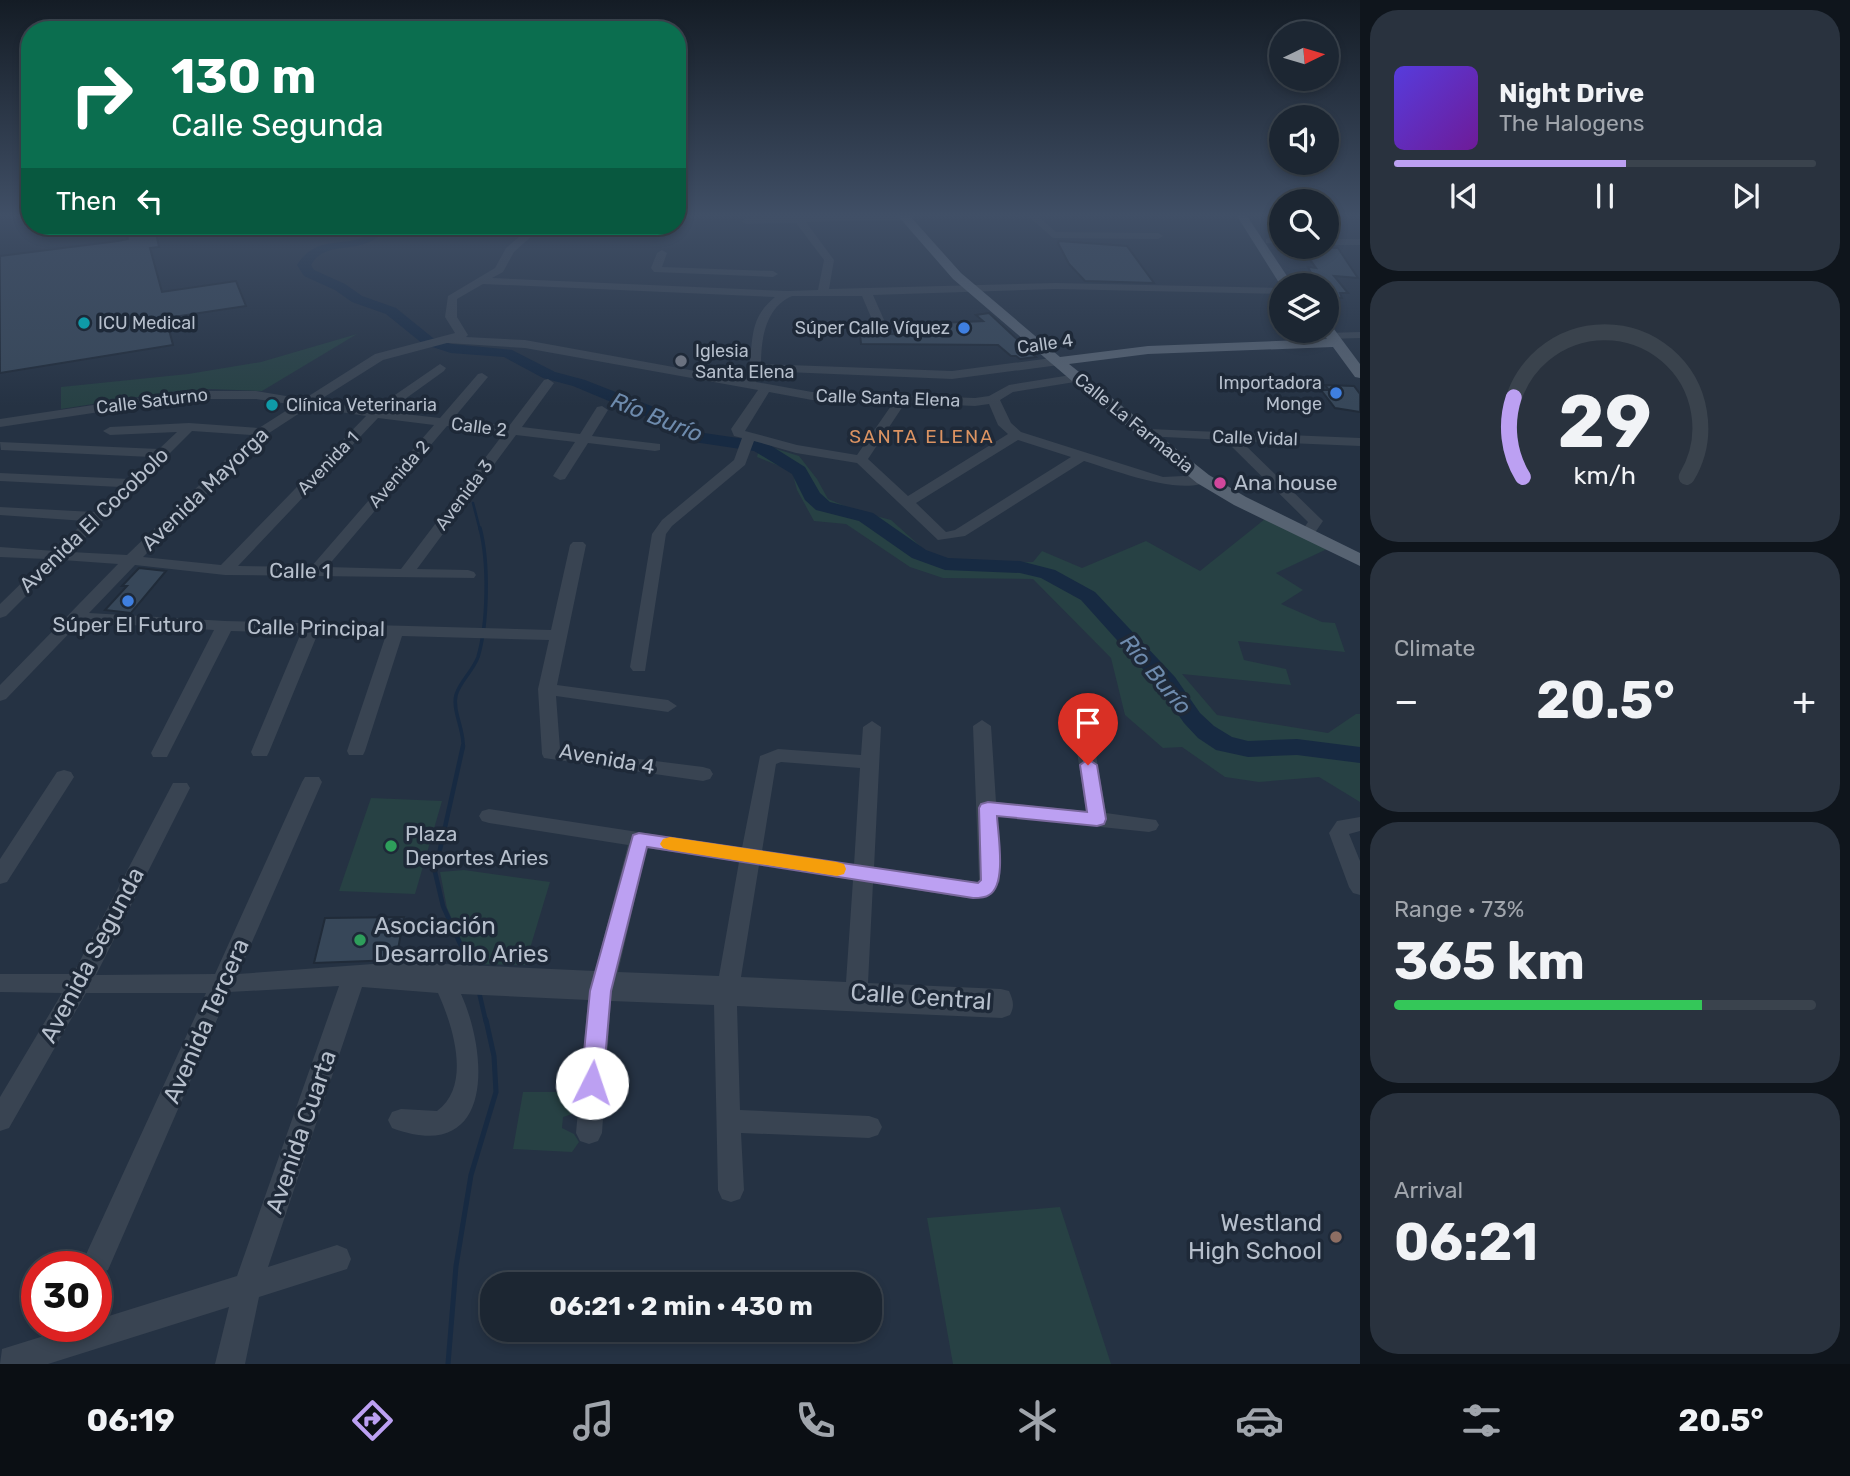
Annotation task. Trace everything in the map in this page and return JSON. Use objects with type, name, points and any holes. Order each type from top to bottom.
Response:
[{"type":"main road","name":"Calle La Farmacia","points":[[962,280],[1077,378],[1149,433],[1203,479],[1240,501],[1360,560]]},
{"type":"main road","name":"Calle 4","points":[[1059,361],[1148,350],[1269,341]]},
{"type":"main road","points":[[1336,343],[1360,374]]},
{"type":"street","points":[[713,290],[715,280]]},
{"type":"street","points":[[823,292],[825,280]]},
{"type":"street","points":[[474,340],[462,333],[451,317],[450,302],[455,295],[480,281],[787,294],[1115,286],[1269,291]]},
{"type":"street","points":[[866,292],[882,329]]},
{"type":"street","points":[[748,383],[755,367],[756,341],[769,308],[774,301],[787,294]]},
{"type":"street","points":[[447,340],[462,333]]},
{"type":"street","name":"Calle 4","points":[[1339,336],[1360,335]]},
{"type":"street","name":"Calle Santa Elena","points":[[447,340],[526,344],[840,399],[975,402],[993,399],[1009,389],[1077,378]]},
{"type":"street","name":"Avenida Mayorga","points":[[0,695],[8,677],[75,617],[261,432],[379,357],[447,340]]},
{"type":"street","name":"Calle 4","points":[[755,367],[952,375],[1059,361]]},
{"type":"street","name":"Avenida 1","points":[[225,570],[375,414],[440,368]]},
{"type":"street","points":[[952,375],[975,402]]},
{"type":"street","name":"Avenida 2","points":[[316,571],[482,377]]},
{"type":"street","name":"Avenida 3","points":[[406,573],[548,383]]},
{"type":"street","points":[[766,388],[738,429],[748,443],[862,460],[940,536],[953,537],[1080,457]]},
{"type":"street","name":"Calle Saturno","points":[[0,424],[112,406],[220,393],[256,395],[304,403]]},
{"type":"street","points":[[993,399],[1005,425],[1016,435],[1162,481],[1203,479]]},
{"type":"street","points":[[862,460],[900,401]]},
{"type":"street","name":"Calle 2","points":[[304,403],[443,423],[655,447]]},
{"type":"street","points":[[110,431],[112,406]]},
{"type":"street","points":[[560,476],[602,410]]},
{"type":"street","points":[[0,446],[16,421]]},
{"type":"street","name":"Avenida El Cocobolo","points":[[0,613],[188,427]]},
{"type":"street","points":[[91,449],[110,431],[226,427],[261,432]]},
{"type":"street","name":"Calle Vidal","points":[[1149,433],[1360,442]]},
{"type":"street","points":[[906,503],[1016,435]]},
{"type":"street","points":[[1230,438],[1313,517],[1315,524],[1307,534]]},
{"type":"street","points":[[639,667],[659,534],[667,523],[740,462],[748,443]]},
{"type":"street","points":[[0,446],[162,453]]},
{"type":"street","points":[[0,477],[131,483]]},
{"type":"street","points":[[0,511],[96,517]]},
{"type":"street","name":"Avenida 4","points":[[578,545],[547,690],[551,754],[703,774]]},
{"type":"street","name":"Calle 1","points":[[0,552],[132,560],[225,570],[468,575]]},
{"type":"street","name":"Calle Principal","points":[[75,617],[225,626],[558,635]]},
{"type":"street","points":[[160,753],[225,626]]},
{"type":"street","points":[[260,752],[312,628]]},
{"type":"street","points":[[356,751],[396,630]]},
{"type":"street","points":[[547,690],[668,706]]},
{"type":"street","points":[[489,816],[973,891],[984,890],[990,881],[982,726]]},
{"type":"street","points":[[856,997],[872,727]]},
{"type":"street","points":[[1084,738],[1097,819]]},
{"type":"street","points":[[731,1190],[724,1013],[767,761],[772,756],[869,762]]},
{"type":"street","points":[[0,876],[64,777]]},
{"type":"street","name":"Avenida Tercera","points":[[103,1251],[312,782]]},
{"type":"street","name":"Avenida Segunda","points":[[0,1120],[80,984],[180,788]]},
{"type":"street","points":[[988,808],[1149,825]]},
{"type":"street","points":[[1360,824],[1344,826],[1339,833],[1360,887]]},
{"type":"street","points":[[589,1133],[602,985],[639,839]]},
{"type":"street","name":"Calle Central","points":[[0,983],[224,982],[354,977],[393,982],[490,980],[856,997],[1001,998],[1002,1008],[856,997]]},
{"type":"street","name":"Avenida Cuarta","points":[[230,1364],[247,1288],[354,977]]},
{"type":"street","points":[[401,1120],[426,1123],[445,1121],[463,1102],[468,1084],[467,1049],[459,1017],[456,980]]},
{"type":"street","points":[[727,1121],[869,1127]]},
{"type":"street","points":[[2,1364],[337,1259]]},
{"type":"green space","points":[[357,334],[262,391],[177,391],[61,409],[61,387],[188,374],[261,362]]},
{"type":"green space","points":[[760,444],[799,456],[828,499],[857,511],[891,520],[929,554],[951,564],[1033,562],[1042,551],[1082,568],[1146,541],[1200,571],[1265,519],[1327,549],[1276,573],[1303,590],[1281,604],[1322,622],[1335,623],[1345,652],[1238,641],[1244,660],[1286,669],[1291,685],[1182,674],[1217,715],[1328,733],[1360,714],[1360,802],[1319,777],[1259,782],[1225,777],[1182,747],[1163,748],[1125,715],[1111,658],[1033,579],[943,578],[910,567],[846,524],[814,521],[797,490],[792,471],[757,457]]},
{"type":"green space","name":"Plaza Deportes Aries","points":[[371,798],[442,801],[415,894],[339,891]]},
{"type":"green space","points":[[464,870],[550,882],[525,965],[472,964],[447,908],[440,872]]},
{"type":"green space","points":[[523,1092],[582,1092],[580,1106],[575,1113],[563,1117],[562,1128],[574,1134],[579,1142],[572,1152],[513,1149]]},
{"type":"green space","points":[[1060,1207],[1111,1364],[953,1364],[927,1218]]},
{"type":"building","name":"ICU Medical","points":[[0,280],[159,280],[162,292],[236,281],[246,306],[166,318],[173,345],[0,373]]},
{"type":"building","points":[[1152,280],[1154,283],[1085,281]]},
{"type":"building","points":[[1339,282],[1348,293],[1340,293],[1342,298],[1339,298]]},
{"type":"building","points":[[989,313],[1036,357],[1020,359],[1011,356],[998,345],[861,344],[860,333],[947,336],[938,323],[983,321],[976,315]]},
{"type":"building","points":[[1325,385],[1354,386],[1360,394],[1360,412],[1335,408],[1321,390],[1329,390]]},
{"type":"building","points":[[139,568],[166,571],[131,613],[105,610],[127,586],[122,586]]},
{"type":"building","name":"Asociación Desarrollo Aries","points":[[404,917],[396,960],[314,963],[325,918]]},
{"type":"waterway","name":"Río Burío","points":[[324,280],[357,299],[391,311],[428,341],[451,348],[507,353],[549,375],[579,383],[658,415],[678,429],[700,438],[759,446],[799,471],[812,496],[823,506],[866,517],[919,554],[945,564],[1020,567],[1048,574],[1088,596],[1167,682],[1192,718],[1206,732],[1225,744],[1248,749],[1297,747],[1360,755]]},
{"type":"waterway","points":[[473,503],[480,530]]},
{"type":"waterway","points":[[463,747],[455,701],[460,685],[478,657],[481,643],[486,575],[480,528]]},
{"type":"waterway","points":[[463,747],[435,872],[443,906],[471,968]]},
{"type":"waterway","points":[[479,992],[486,1022]]},
{"type":"waterway","points":[[448,1364],[456,1266],[471,1175],[496,1092],[494,1056],[486,1020]]},
{"type":"slow traffic","points":[[670,844],[837,869]]},
{"type":"place","name":"ICU Medical","points":[[84,323]]},
{"type":"place","name":"Súper Calle Víquez","points":[[964,328]]},
{"type":"place","name":"Iglesia Santa Elena","points":[[681,361]]},
{"type":"place","name":"Importadora Monge","points":[[1336,393]]},
{"type":"place","name":"Clínica Veterinaria","points":[[272,405]]},
{"type":"place","name":"Ana house","points":[[1220,483]]},
{"type":"place","name":"Súper El Futuro","points":[[128,601]]},
{"type":"place","name":"Plaza Deportes Aries","points":[[391,846]]},
{"type":"place","name":"Asociación Desarrollo Aries","points":[[360,940]]},
{"type":"place","name":"Westland High School","points":[[1336,1237]]},
{"type":"district","name":"SANTA ELENA","points":[[922,436]]},
{"type":"route","points":[[592,1083],[597,1009],[639,839],[973,891],[984,890],[990,881],[988,808],[1097,819],[1088,765]]}]
